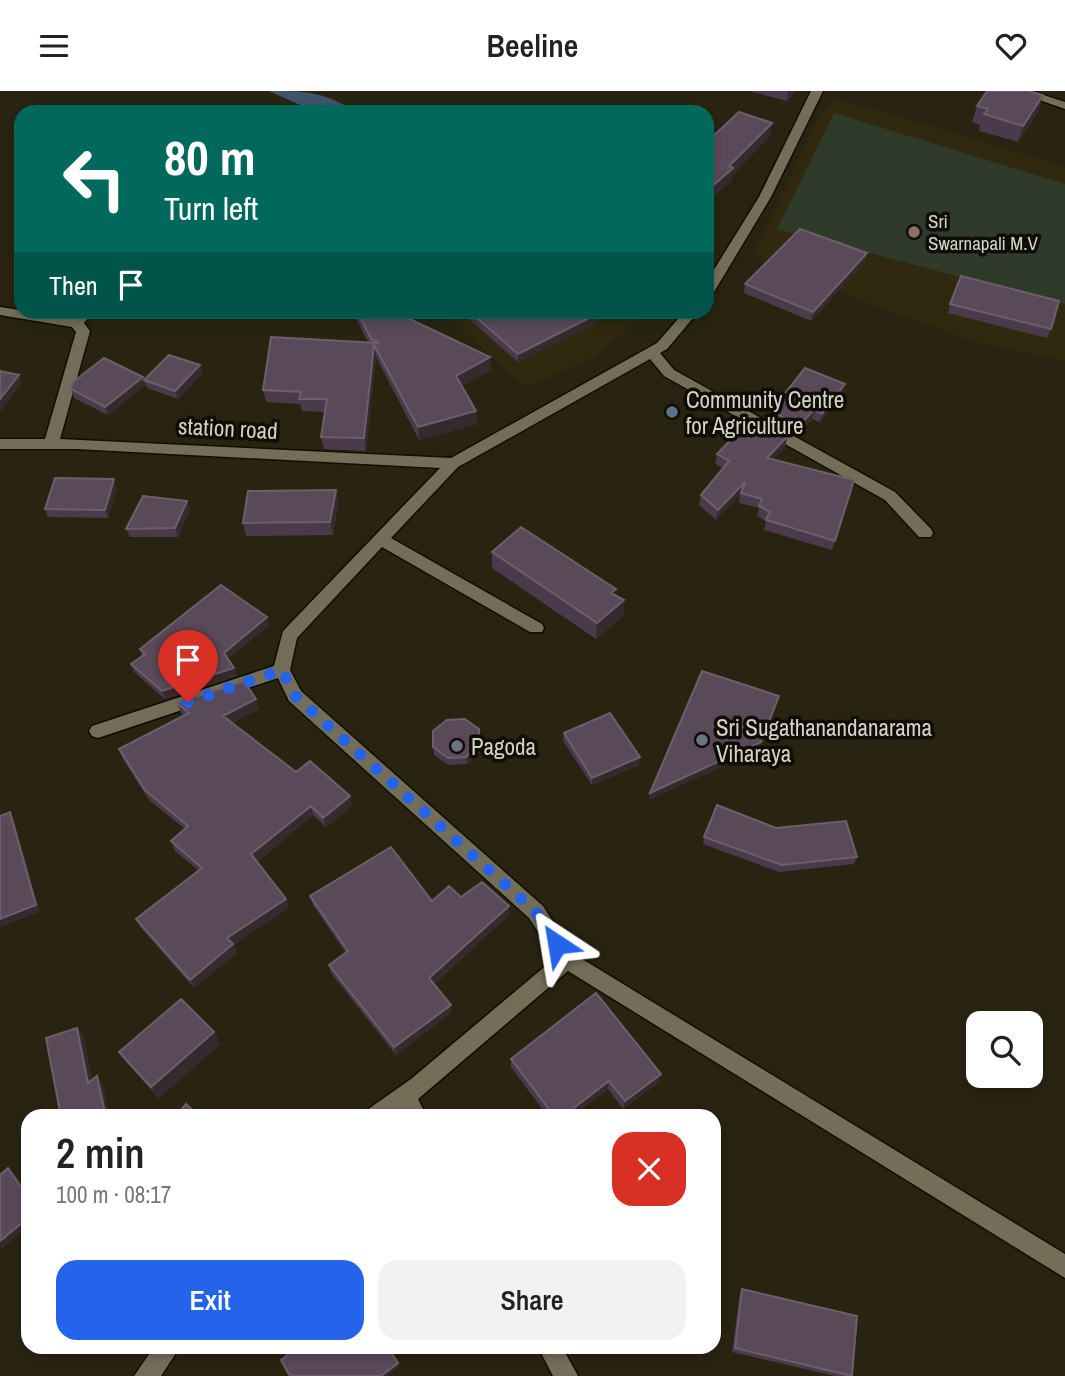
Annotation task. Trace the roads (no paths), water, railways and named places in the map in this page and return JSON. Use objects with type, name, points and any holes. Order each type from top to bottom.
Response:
[{"type":"street","points":[[714,281],[765,197],[817,91]]},
{"type":"street","points":[[1020,91],[1065,106]]},
{"type":"street","points":[[51,319],[76,323],[83,331],[51,446]]},
{"type":"street","points":[[76,323],[80,319]]},
{"type":"street","points":[[685,319],[662,346],[453,463],[289,636],[282,670],[295,696],[536,912],[567,960],[1065,1267]]},
{"type":"street","points":[[652,352],[669,373],[890,496],[925,533]]},
{"type":"street","name":"station road","points":[[0,444],[76,444],[453,463]]},
{"type":"street","points":[[382,540],[536,628]]},
{"type":"street","points":[[98,731],[282,670]]},
{"type":"street","points":[[385,1109],[567,960]]},
{"type":"street","points":[[404,1095],[412,1109]]},
{"type":"street","points":[[146,1376],[163,1354]]},
{"type":"street","points":[[554,1354],[566,1376]]},
{"type":"water","points":[[269,91],[309,93],[344,105],[300,105]]},
{"type":"place","name":"Sri Swarnapali M.V","points":[[914,232]]},
{"type":"place","name":"Community Centre for Agriculture","points":[[672,412]]},
{"type":"place","name":"Sri Sugathanandanarama Viharaya","points":[[702,740]]},
{"type":"place","name":"Pagoda","points":[[457,746]]}]
